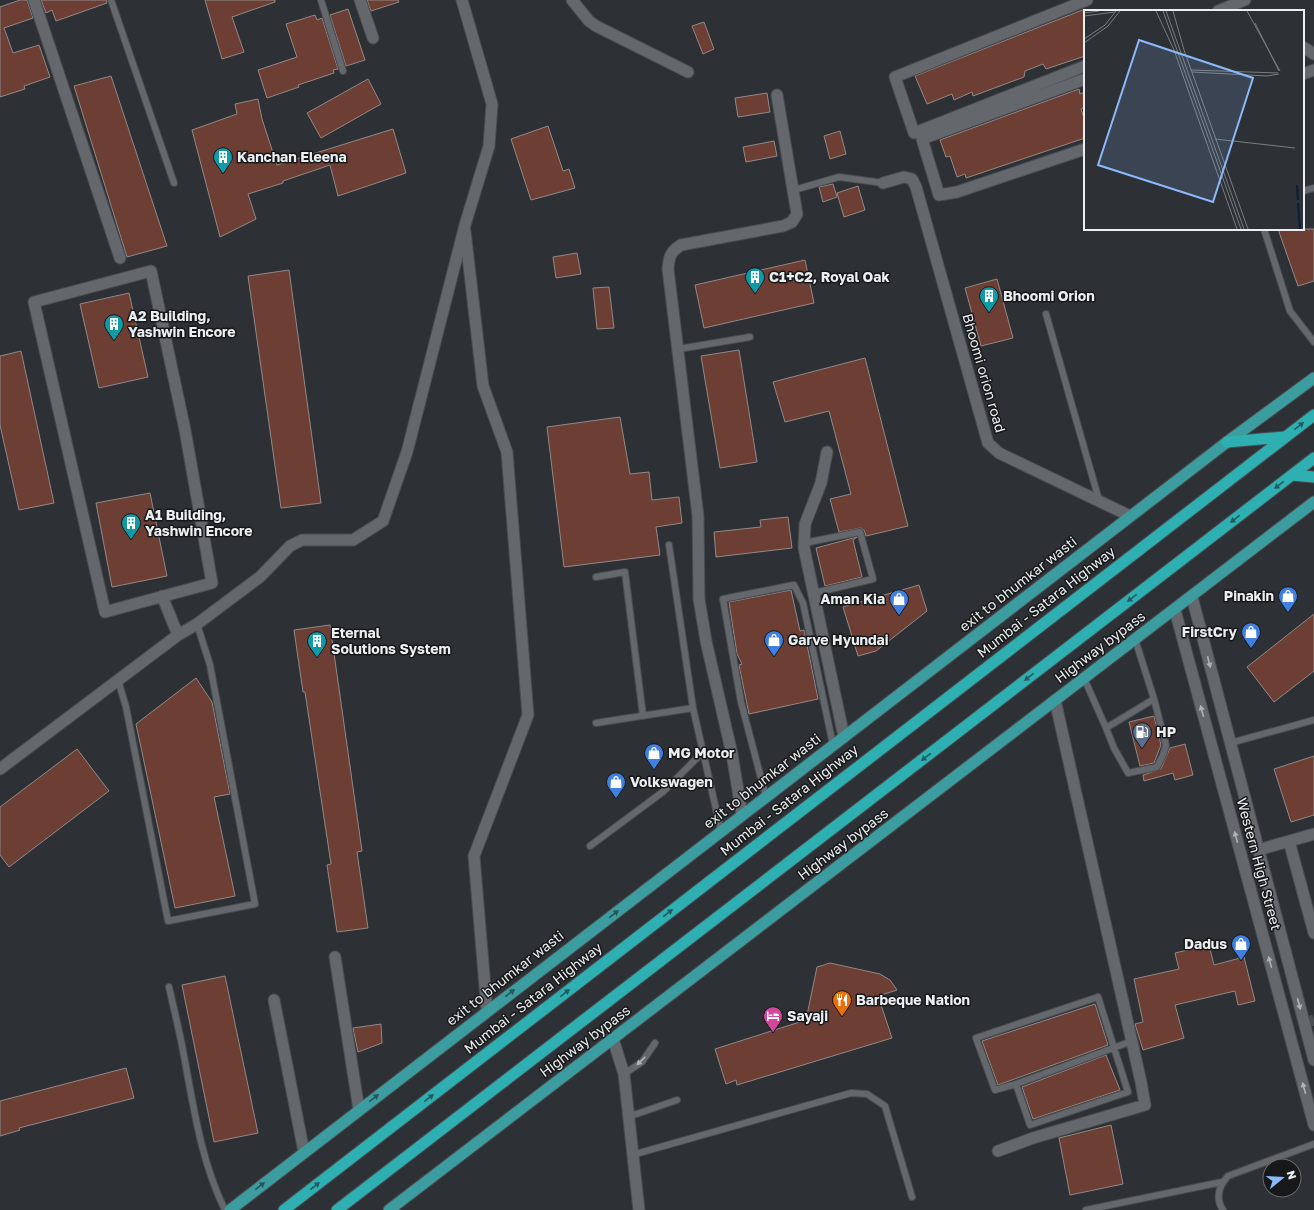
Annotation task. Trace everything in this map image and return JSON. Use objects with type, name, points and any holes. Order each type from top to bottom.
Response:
[{"type":"highway","name":"Mumbai - Satara Highway","points":[[284,1210],[1314,415]]},
{"type":"highway","points":[[1227,442],[1285,437]]},
{"type":"highway","points":[[337,1210],[1314,458]]},
{"type":"highway","points":[[1292,475],[1314,478]]},
{"type":"main road","name":"exit to bhumkar wasti","points":[[230,1210],[1130,516],[1314,378]]},
{"type":"main road","name":"Highway bypass","points":[[395,1208],[612,1039],[1134,639],[1192,597],[1314,502]]},
{"type":"street","points":[[34,0],[120,258]]},
{"type":"street","points":[[360,0],[373,38]]},
{"type":"street","points":[[0,768],[178,635],[197,624],[260,577],[290,546],[302,540],[353,540],[383,521],[407,452],[465,225],[489,146],[492,104],[462,0]]},
{"type":"street","points":[[572,0],[589,22],[688,72]]},
{"type":"street","points":[[1084,66],[914,132],[896,78],[1087,0]]},
{"type":"street","points":[[1220,10],[1245,0]]},
{"type":"street","points":[[1304,48],[1314,54]]},
{"type":"street","points":[[1304,74],[1314,70]]},
{"type":"street","points":[[1084,79],[922,139],[939,195],[957,192],[1084,148]]},
{"type":"street","points":[[742,815],[732,754],[706,641],[699,599],[698,516],[679,349],[668,269],[668,258],[672,250],[681,245],[783,226],[792,222],[797,214],[777,95]]},
{"type":"street","name":"Bhoomi orion road","points":[[883,183],[904,177],[912,179],[916,186],[988,443],[999,452],[1130,516]]},
{"type":"street","points":[[465,225],[483,386],[507,452],[528,715],[474,856],[487,1011]]},
{"type":"street","points":[[150,271],[185,430],[212,583],[162,596],[105,612],[34,302],[150,271]]},
{"type":"street","points":[[828,452],[821,484],[805,524],[804,543],[844,737]]},
{"type":"street","points":[[162,596],[178,635]]},
{"type":"street","name":"Western High Street","points":[[1192,597],[1314,1060]]},
{"type":"street","name":"Western High Street","points":[[1175,610],[1314,1125]]},
{"type":"street","points":[[998,1151],[1033,1138],[1145,1105],[1055,700]]},
{"type":"street","points":[[1212,748],[1230,743]]},
{"type":"street","points":[[1258,850],[1314,834]]},
{"type":"street","points":[[1289,841],[1314,933]]},
{"type":"street","points":[[335,957],[359,1110]]},
{"type":"street","points":[[274,1000],[304,1152]]},
{"type":"street","points":[[1290,1037],[1307,1032]]},
{"type":"street","points":[[612,1039],[624,1074],[639,1210]]},
{"type":"lane","points":[[111,0],[174,183]]},
{"type":"lane","points":[[322,0],[343,71]]},
{"type":"lane","points":[[794,190],[839,177],[883,183]]},
{"type":"lane","points":[[1304,191],[1314,188]]},
{"type":"lane","points":[[1264,230],[1290,311],[1314,342]]},
{"type":"lane","points":[[1046,314],[1099,500]]},
{"type":"lane","points":[[679,349],[750,336]]},
{"type":"lane","points":[[804,543],[860,532],[873,579],[814,594]]},
{"type":"lane","points":[[669,545],[693,708],[721,831]]},
{"type":"lane","points":[[596,577],[625,572],[643,716]]},
{"type":"lane","points":[[766,797],[741,702],[724,599],[794,585],[803,603],[833,745]]},
{"type":"lane","points":[[118,680],[126,707],[168,922],[255,904],[210,665],[197,624]]},
{"type":"lane","points":[[1084,678],[1114,748],[1128,773],[1157,767],[1166,745],[1154,699],[1134,639]]},
{"type":"lane","points":[[1106,728],[1154,699]]},
{"type":"lane","points":[[596,723],[693,708]]},
{"type":"lane","points":[[1230,743],[1314,720]]},
{"type":"lane","points":[[590,846],[664,791],[703,752]]},
{"type":"lane","points":[[169,987],[184,1055],[193,1110],[203,1152],[215,1189],[225,1210]]},
{"type":"lane","points":[[1016,1084],[1030,1125],[1128,1092],[1114,1048],[1098,997],[976,1038],[995,1090],[1016,1084],[1114,1048],[1132,1041]]},
{"type":"lane","points":[[624,1074],[642,1062],[656,1043]]},
{"type":"lane","points":[[632,1155],[851,1092],[867,1094],[885,1106],[912,1197]]},
{"type":"lane","points":[[628,1117],[677,1100]]},
{"type":"lane","points":[[1223,1210],[1218,1192],[1222,1182],[1228,1176],[1314,1144]]},
{"type":"lane","points":[[1086,1210],[1222,1182]]},
{"type":"building","points":[[20,0],[27,0],[33,18],[4,28],[13,53],[39,45],[50,77],[24,86],[25,89],[0,97],[0,7]]},
{"type":"building","points":[[41,0],[107,0],[107,3],[56,21],[52,10],[46,13]]},
{"type":"building","points":[[205,0],[275,0],[275,2],[232,17],[244,52],[222,59]]},
{"type":"building","points":[[367,0],[398,0],[399,2],[371,11]]},
{"type":"building","points":[[348,9],[365,60],[346,66],[330,15]]},
{"type":"building","points":[[1085,9],[1084,56],[1046,69],[1043,64],[1025,71],[1024,77],[973,96],[972,92],[954,100],[952,94],[927,104],[915,76]]},
{"type":"building","points":[[315,15],[317,20],[322,18],[338,69],[333,70],[334,73],[298,85],[299,87],[267,98],[258,70],[297,57],[286,24]]},
{"type":"building","points":[[704,22],[714,49],[703,54],[692,26]]},
{"type":"building","points":[[111,76],[167,246],[127,257],[74,86]]},
{"type":"building","points":[[368,79],[381,104],[321,138],[307,113]]},
{"type":"building","points":[[1079,89],[1080,94],[1084,92],[1084,108],[1081,109],[1084,118],[1084,138],[966,178],[965,174],[957,177],[950,156],[946,157],[940,140]]},
{"type":"building","points":[[767,93],[770,112],[738,117],[735,98]]},
{"type":"building","points":[[258,99],[262,119],[277,165],[393,129],[406,173],[338,196],[330,165],[283,181],[283,183],[248,194],[256,219],[220,237],[192,130],[237,114],[235,104]]},
{"type":"building","points":[[548,126],[563,171],[569,169],[575,188],[531,200],[511,139]]},
{"type":"building","points":[[840,131],[846,154],[830,159],[824,136]]},
{"type":"building","points":[[774,141],[777,156],[746,162],[743,147]]},
{"type":"building","points":[[833,184],[837,197],[823,202],[819,187]]},
{"type":"building","points":[[858,186],[865,210],[844,217],[837,193]]},
{"type":"building","points":[[1314,229],[1314,281],[1298,286],[1278,230]]},
{"type":"building","points":[[577,253],[581,274],[556,278],[553,257]]},
{"type":"building","name":"C1+C2, Royal Oak","points":[[805,260],[814,303],[704,328],[695,285]]},
{"type":"building","points":[[289,270],[321,503],[281,508],[248,276]]},
{"type":"building","name":"Bhoomi Orion","points":[[997,279],[1013,338],[981,346],[965,288]]},
{"type":"building","points":[[609,287],[614,328],[597,329],[593,288]]},
{"type":"building","name":"A2 Building, Yashwin Encore","points":[[129,293],[148,377],[99,388],[80,304]]},
{"type":"building","points":[[739,350],[757,462],[720,468],[701,356]]},
{"type":"building","points":[[21,351],[54,503],[19,510],[0,425],[0,356]]},
{"type":"building","points":[[865,358],[908,526],[866,536],[864,530],[861,528],[839,532],[830,499],[851,494],[829,411],[785,422],[773,382]]},
{"type":"building","points":[[620,417],[630,474],[649,472],[652,500],[679,497],[682,523],[656,527],[660,555],[564,567],[547,427]]},
{"type":"building","name":"A1 Building, Yashwin Encore","points":[[150,493],[167,576],[112,587],[96,503]]},
{"type":"building","points":[[788,517],[792,548],[716,557],[714,532],[761,527],[760,520]]},
{"type":"building","points":[[857,537],[853,540],[862,577],[825,586],[816,548]]},
{"type":"building","points":[[919,585],[927,611],[876,651],[858,656],[843,607]]},
{"type":"building","name":"Garve Hyundai","points":[[791,590],[800,631],[804,630],[818,699],[749,714],[739,665],[742,664],[737,654],[729,602]]},
{"type":"building","points":[[1314,614],[1314,671],[1274,702],[1247,667]]},
{"type":"building","points":[[330,625],[362,851],[357,852],[368,928],[337,932],[327,865],[331,864],[294,630]]},
{"type":"building","points":[[196,678],[212,702],[230,794],[214,797],[235,896],[175,908],[136,724]]},
{"type":"building","points":[[1154,716],[1161,745],[1154,763],[1140,766],[1129,722]]},
{"type":"building","points":[[1185,744],[1193,775],[1175,780],[1173,773],[1144,781],[1143,775],[1161,769],[1170,748]]},
{"type":"building","points":[[77,749],[109,791],[9,867],[0,855],[0,807]]},
{"type":"building","points":[[1314,756],[1314,815],[1291,822],[1274,769]]},
{"type":"building","points":[[1209,945],[1214,965],[1244,957],[1255,1001],[1238,1005],[1235,991],[1175,1005],[1184,1038],[1143,1050],[1135,1024],[1143,1022],[1134,979],[1179,969],[1175,953]]},
{"type":"building","points":[[830,963],[880,974],[890,980],[897,990],[878,996],[892,1038],[737,1085],[736,1080],[726,1084],[715,1049],[806,1020],[817,967]]},
{"type":"building","points":[[225,976],[258,1133],[214,1142],[182,985]]},
{"type":"building","points":[[1095,1004],[1108,1045],[998,1085],[982,1041]]},
{"type":"building","points":[[381,1024],[382,1043],[358,1052],[353,1028]]},
{"type":"building","points":[[1106,1055],[1120,1090],[1033,1119],[1022,1087]]},
{"type":"building","points":[[126,1068],[134,1098],[19,1128],[20,1130],[0,1136],[0,1101]]},
{"type":"building","points":[[1111,1125],[1123,1184],[1070,1195],[1059,1138]]},
{"type":"tunnel","points":[[1304,1023],[1314,1020]]},
{"type":"place","name":"Kanchan Eleena","points":[[223,174]]},
{"type":"place","name":"C1+C2, Royal Oak","points":[[755,294]]},
{"type":"place","name":"Bhoomi Orion","points":[[989,313]]},
{"type":"place","name":"A2 Building, Yashwin Encore","points":[[114,341]]},
{"type":"place","name":"A1 Building, Yashwin Encore","points":[[131,540]]},
{"type":"place","name":"Pinakin","points":[[1288,613]]},
{"type":"place","name":"Aman Kia","points":[[899,616]]},
{"type":"place","name":"FirstCry","points":[[1251,649]]},
{"type":"place","name":"Garve Hyundai","points":[[774,657]]},
{"type":"place","name":"Eternal Solutions System","points":[[317,658]]},
{"type":"place","name":"HP","points":[[1142,749]]},
{"type":"place","name":"MG Motor","points":[[654,770]]},
{"type":"place","name":"Volkswagen","points":[[616,799]]},
{"type":"place","name":"Dadus","points":[[1241,961]]},
{"type":"place","name":"Barbeque Nation","points":[[842,1017]]},
{"type":"place","name":"Sayaji","points":[[773,1033]]}]
